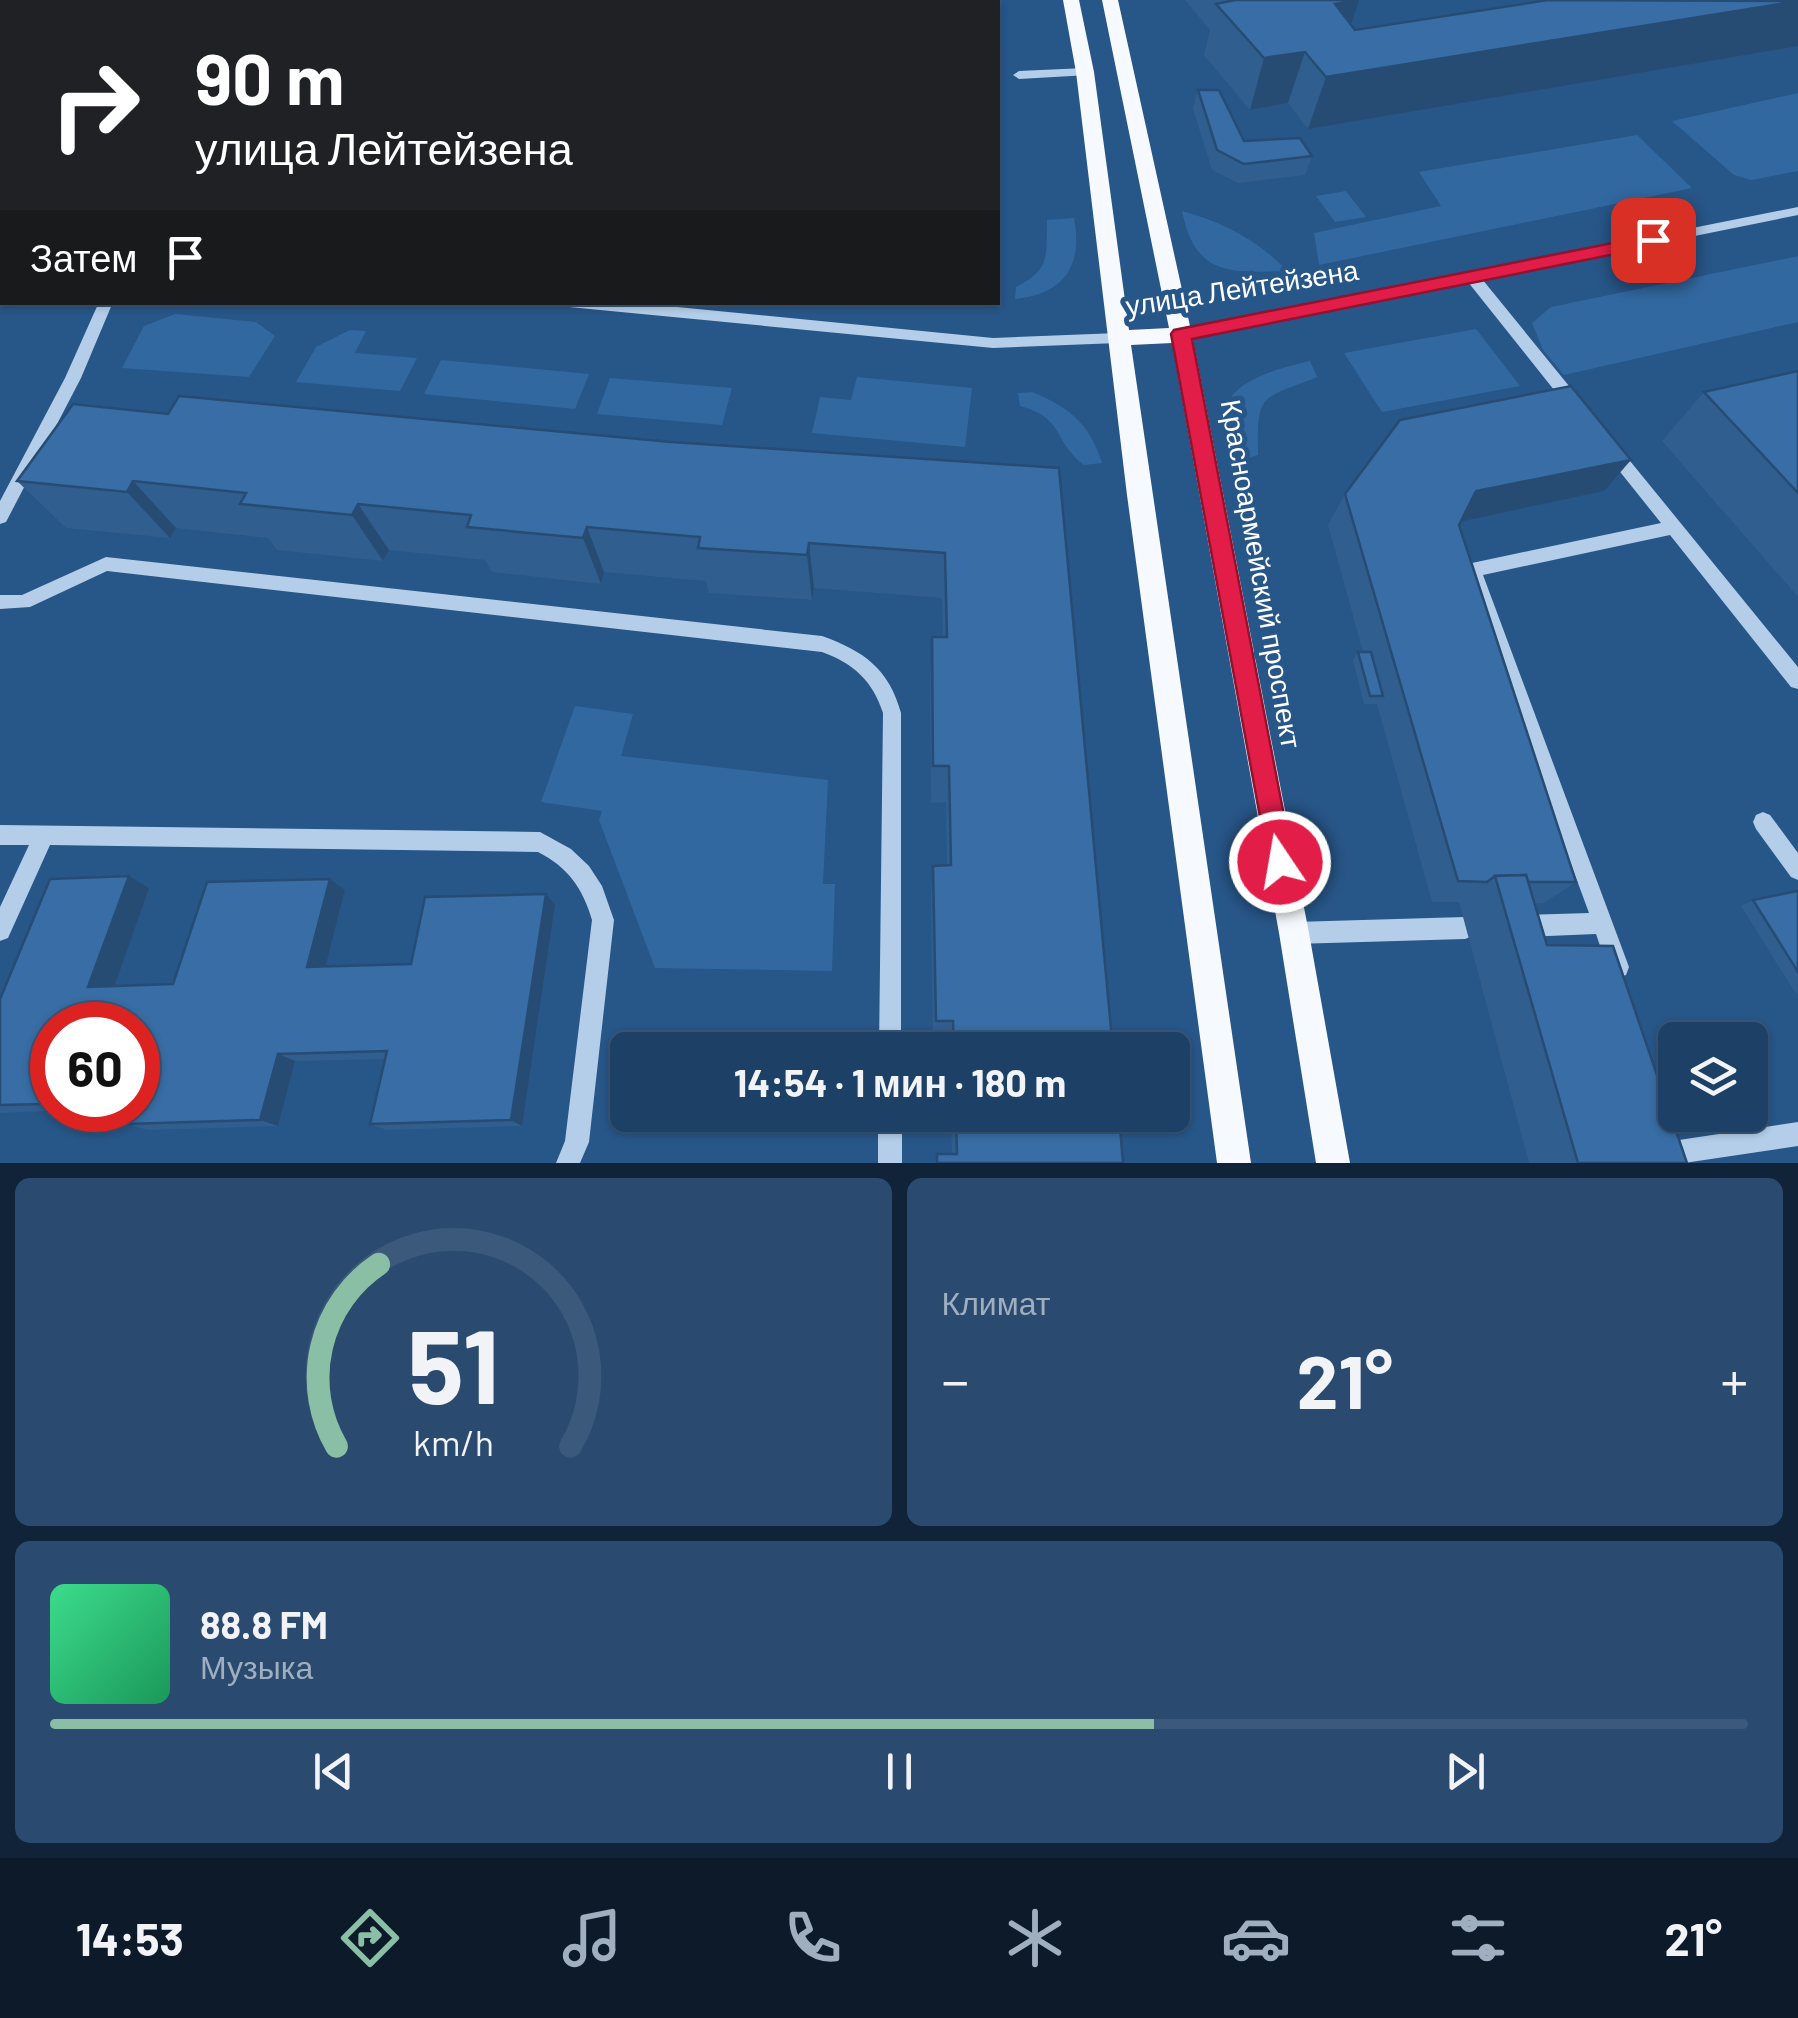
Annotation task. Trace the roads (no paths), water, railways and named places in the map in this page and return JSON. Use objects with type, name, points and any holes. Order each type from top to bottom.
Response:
[{"type":"main road","points":[[1072,0],[1234,1163]]},
{"type":"main road","name":"Красноармейский проспект","points":[[1110,0],[1181,334],[1250,721],[1294,933],[1333,1163]]},
{"type":"main road","name":"улица Лейтейзена","points":[[1118,338],[1181,334]]},
{"type":"street","points":[[1018,75],[1085,72]]},
{"type":"street","name":"улица Лейтейзена","points":[[1181,334],[1798,211]]},
{"type":"street","points":[[1472,278],[1591,425]]},
{"type":"street","points":[[0,518],[74,378],[105,305]]},
{"type":"street","name":"улица Лейтейзена","points":[[600,305],[993,343],[1118,338]]},
{"type":"street","points":[[1603,439],[1798,681]]},
{"type":"street","points":[[1627,994],[1472,570],[1674,527]]},
{"type":"street","points":[[0,602],[24,602],[106,564],[822,644],[844,650],[878,676],[892,713],[890,1032]]},
{"type":"street","points":[[1763,822],[1798,870]]},
{"type":"street","points":[[0,835],[540,842],[562,852],[581,869],[596,892],[604,920],[579,1124],[570,1161]]},
{"type":"street","points":[[0,930],[44,835]]},
{"type":"street","points":[[1496,928],[1603,923]]},
{"type":"street","points":[[1294,933],[1466,928]]},
{"type":"street","points":[[890,1132],[890,1163]]},
{"type":"street","points":[[1679,1150],[1798,1134]]}]
